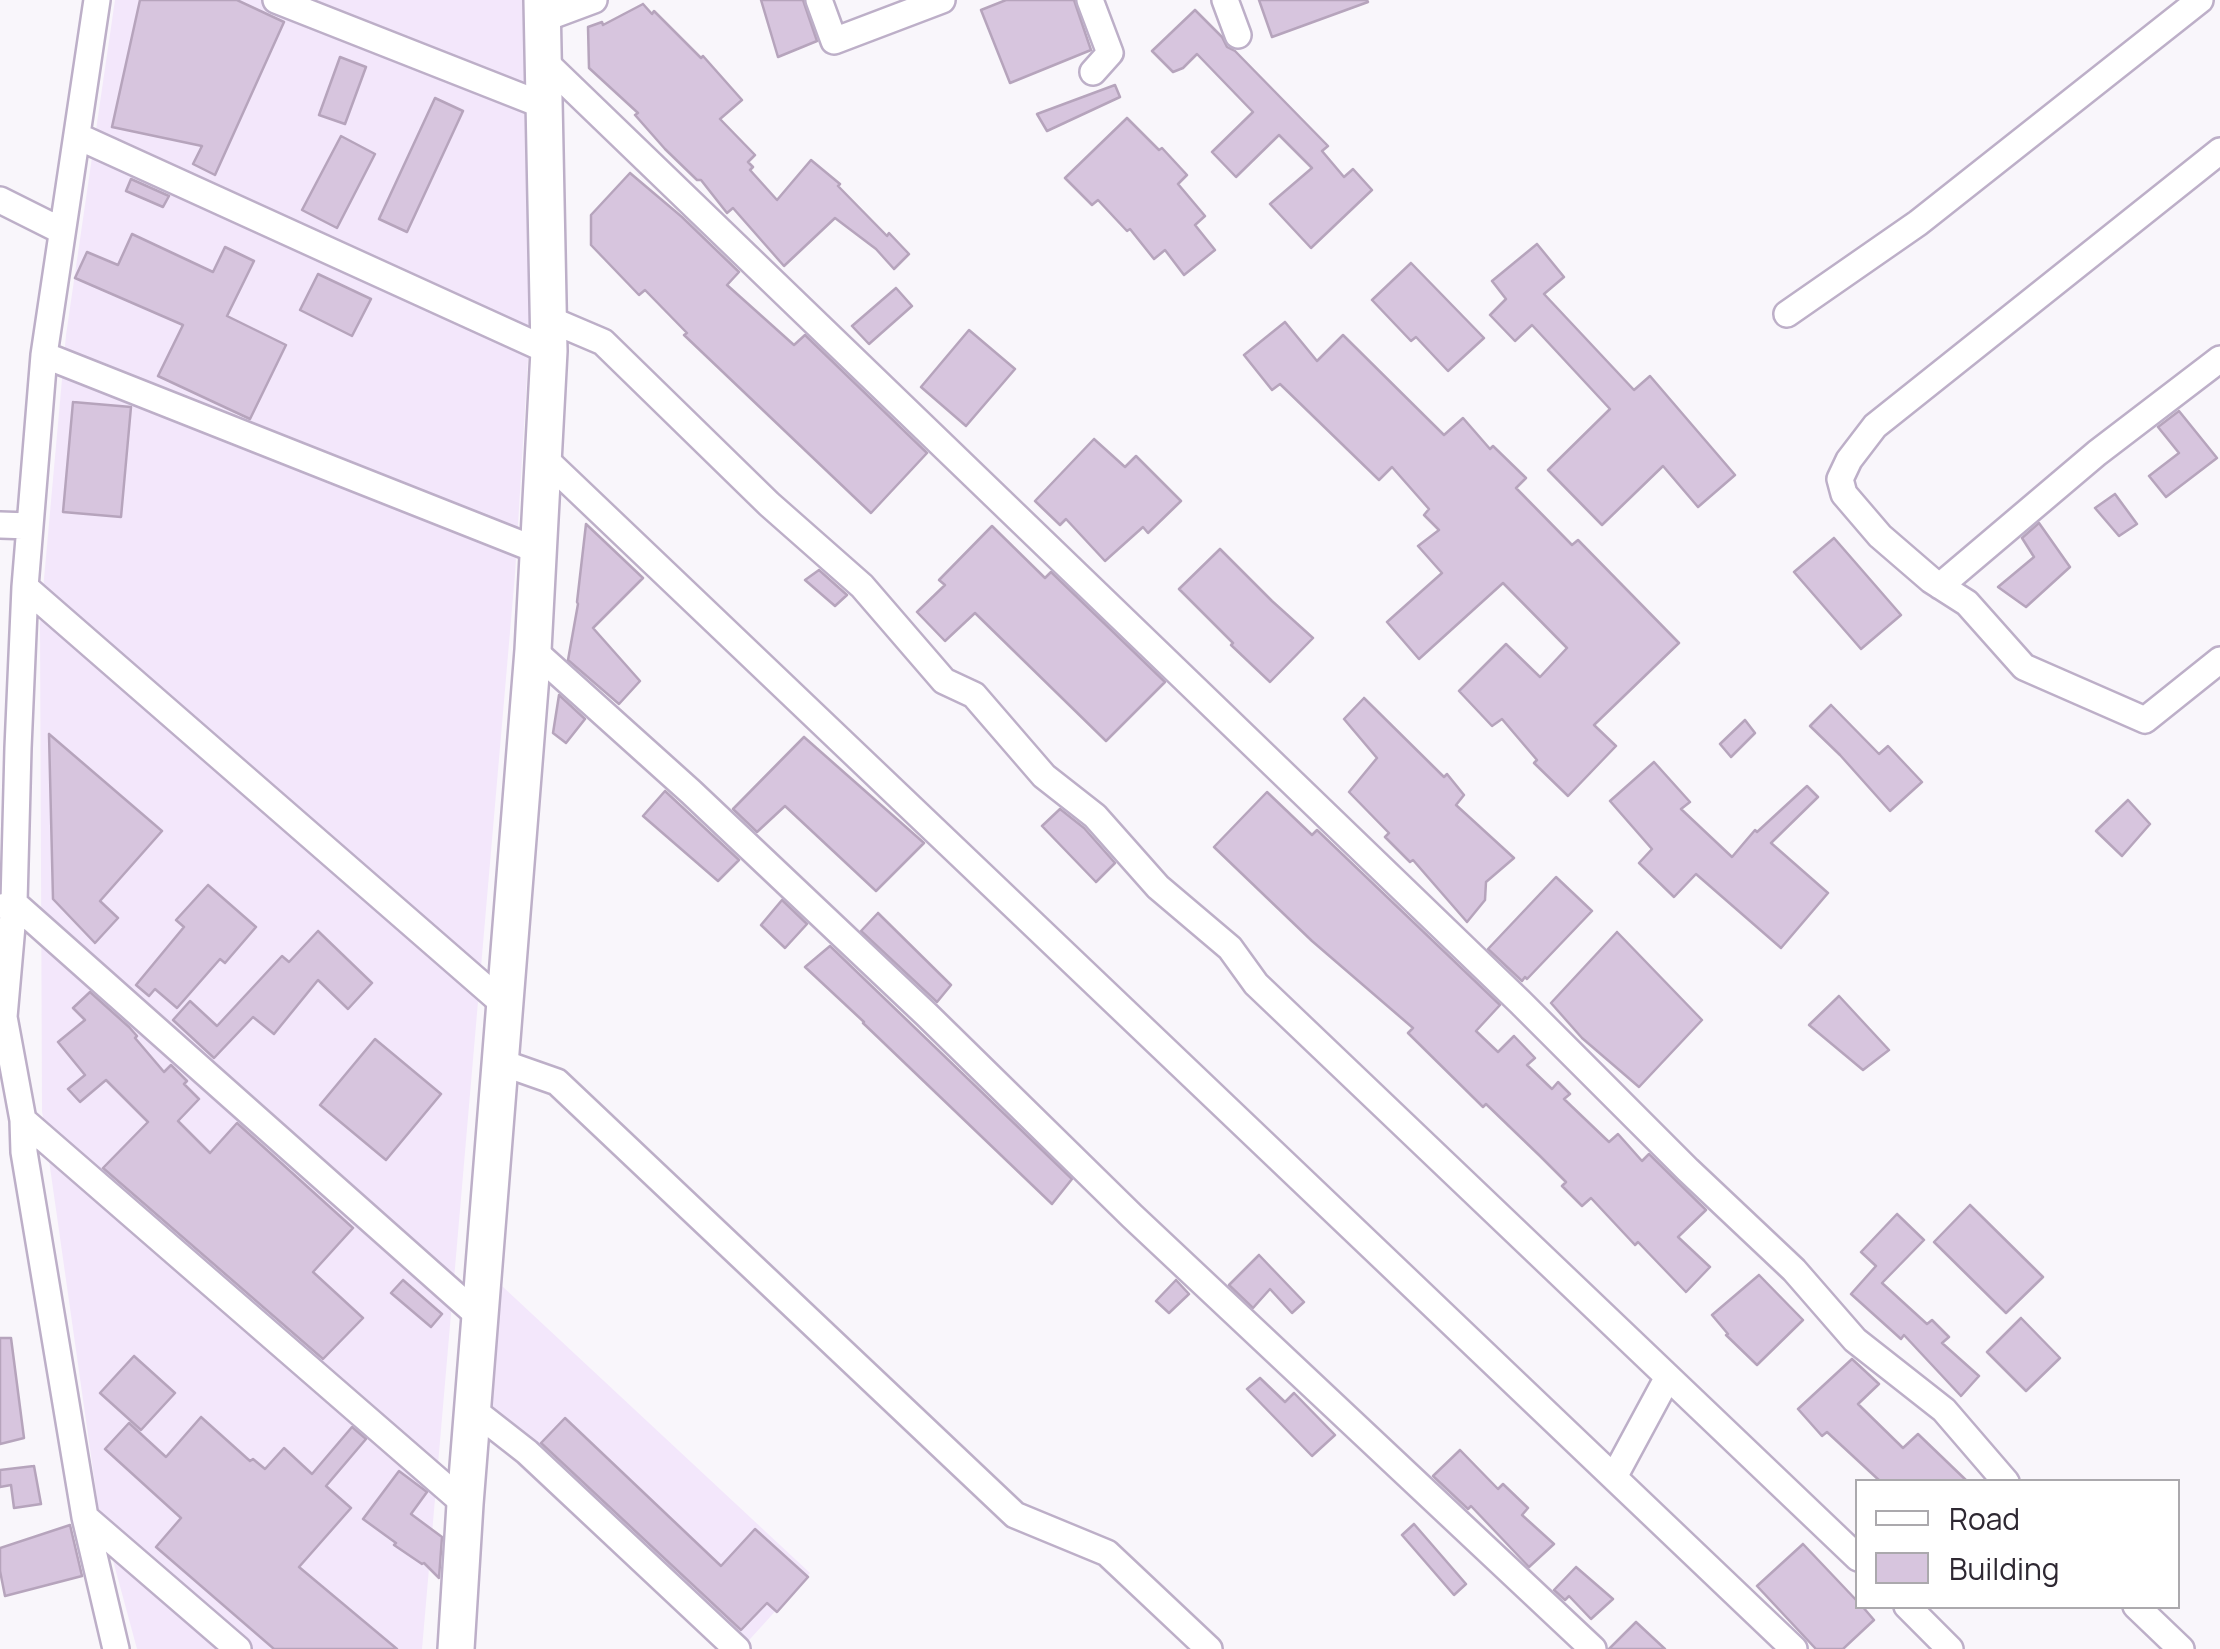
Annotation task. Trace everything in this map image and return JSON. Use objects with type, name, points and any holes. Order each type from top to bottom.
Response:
[{"type":"main road","points":[[456,1649],[464,1504],[533,650],[544,458],[549,335],[542,10]]},
{"type":"street","points":[[96,0],[44,355],[9,754],[4,1016],[84,1517],[116,1649]]},
{"type":"street","points":[[276,0],[544,106]]},
{"type":"street","points":[[542,10],[594,0]]},
{"type":"street","points":[[819,0],[834,41],[942,0]]},
{"type":"street","points":[[1090,0],[1110,53],[1093,72]]},
{"type":"street","points":[[1225,0],[1238,35]]},
{"type":"street","points":[[1787,314],[1918,223],[2200,0]]},
{"type":"street","points":[[544,61],[1478,961],[1794,1270],[1854,1340],[1944,1410],[2003,1479]]},
{"type":"street","points":[[76,136],[549,335],[603,342],[769,504],[862,586],[944,681],[974,695],[1044,776],[1095,816],[1158,887],[1230,948],[1256,984],[1855,1555]]},
{"type":"street","points":[[2220,151],[1875,426],[1840,479],[1844,494],[1880,536],[1966,604],[2024,667],[2145,720],[2220,660]]},
{"type":"street","points":[[0,200],[62,231]]},
{"type":"street","points":[[44,355],[539,551]]},
{"type":"street","points":[[1940,586],[2096,453],[2220,359]]},
{"type":"street","points":[[544,458],[1794,1649]]},
{"type":"street","points":[[0,525],[30,526]]},
{"type":"street","points":[[25,587],[505,1006]]},
{"type":"street","points":[[0,632],[24,616]]},
{"type":"street","points":[[533,650],[705,805],[1132,1216],[1592,1649]]},
{"type":"street","points":[[7,905],[480,1317]]},
{"type":"street","points":[[500,1062],[557,1082],[1015,1515],[1107,1553],[1209,1649]]},
{"type":"street","points":[[23,1120],[464,1504]]},
{"type":"street","points":[[0,1168],[24,1152]]},
{"type":"street","points":[[1614,1477],[1668,1377]]},
{"type":"street","points":[[472,1409],[527,1452],[737,1649]]},
{"type":"street","points":[[84,1517],[238,1649]]},
{"type":"street","points":[[1910,1609],[1950,1649]]},
{"type":"street","points":[[2139,1609],[2181,1649]]},
{"type":"shaded area","points":[[115,0],[533,0],[535,245],[515,574],[422,1649],[137,1649],[98,1505],[42,1111],[40,623],[66,335]]},
{"type":"shaded area","points":[[502,1286],[810,1573],[741,1649],[717,1649],[488,1437]]},
{"type":"building","points":[[140,0],[237,0],[284,22],[215,175],[193,164],[202,146],[112,127]]},
{"type":"building","points":[[761,0],[803,0],[817,41],[778,57]]},
{"type":"building","points":[[1006,0],[1074,0],[1091,50],[1010,83],[981,10]]},
{"type":"building","points":[[1259,0],[1367,0],[1368,2],[1272,37]]},
{"type":"building","points":[[643,4],[703,56],[742,100],[720,119],[755,155],[748,162],[753,167],[750,170],[777,200],[811,160],[909,254],[894,269],[876,249],[835,218],[784,266],[733,208],[727,213],[701,180],[665,149],[635,115],[638,113],[589,68],[588,27],[602,22],[603,25]]},
{"type":"building","points":[[1195,10],[1328,146],[1322,151],[1344,177],[1353,169],[1372,190],[1311,248],[1270,204],[1312,168],[1279,135],[1236,177],[1212,152],[1253,112],[1197,54],[1173,72],[1152,51]]},
{"type":"building","points":[[340,57],[366,67],[345,124],[319,115]]},
{"type":"building","points":[[1115,85],[1120,97],[1047,131],[1037,114]]},
{"type":"building","points":[[435,98],[463,111],[407,232],[379,219]]},
{"type":"building","points":[[1127,118],[1187,175],[1178,184],[1205,216],[1195,225],[1215,250],[1184,275],[1165,250],[1154,259],[1130,229],[1127,231],[1098,200],[1092,205],[1065,178]]},
{"type":"building","points":[[341,136],[375,154],[337,228],[302,210]]},
{"type":"building","points":[[630,173],[739,272],[727,285],[794,345],[805,335],[927,453],[871,513],[684,335],[687,333],[645,290],[639,295],[591,245],[591,215]]},
{"type":"building","points":[[131,179],[169,196],[163,207],[126,191]]},
{"type":"building","points":[[132,234],[213,272],[225,247],[254,261],[227,316],[286,345],[250,419],[158,376],[183,325],[75,278],[87,252],[118,265]]},
{"type":"building","points":[[1537,244],[1564,277],[1544,294],[1634,390],[1650,376],[1735,475],[1698,507],[1663,466],[1602,525],[1548,470],[1610,409],[1532,325],[1515,341],[1490,315],[1506,299],[1492,281]]},
{"type":"building","points":[[1411,263],[1484,338],[1448,371],[1416,337],[1411,341],[1372,300]]},
{"type":"building","points":[[318,274],[371,299],[352,336],[300,310]]},
{"type":"building","points":[[896,288],[912,306],[869,344],[852,326]]},
{"type":"building","points":[[1285,322],[1317,361],[1343,335],[1444,435],[1463,418],[1490,449],[1493,446],[1526,478],[1516,488],[1572,545],[1578,540],[1679,643],[1594,725],[1616,746],[1568,796],[1534,763],[1537,760],[1502,719],[1492,726],[1459,691],[1506,644],[1540,677],[1567,648],[1503,583],[1419,659],[1387,622],[1442,573],[1418,546],[1439,530],[1424,515],[1429,509],[1392,467],[1379,480],[1280,384],[1272,390],[1244,355]]},
{"type":"building","points":[[969,330],[1015,369],[966,426],[921,387]]},
{"type":"building","points":[[73,402],[131,407],[121,517],[63,512]]},
{"type":"building","points":[[2179,411],[2217,458],[2166,497],[2149,476],[2179,453],[2158,427]]},
{"type":"building","points":[[1094,439],[1125,467],[1136,456],[1181,501],[1148,533],[1143,527],[1105,561],[1066,519],[1060,525],[1035,501]]},
{"type":"building","points":[[2115,494],[2137,524],[2119,536],[2095,508]]},
{"type":"building","points":[[2039,523],[2070,567],[2026,607],[1998,587],[2034,557],[2022,538]]},
{"type":"building","points":[[586,524],[643,578],[593,628],[640,681],[619,704],[568,660]]},
{"type":"building","points":[[992,526],[1045,578],[1051,572],[1165,682],[1106,741],[975,613],[945,641],[917,612],[945,585],[939,580]]},
{"type":"building","points":[[1834,538],[1901,615],[1861,649],[1794,572]]},
{"type":"building","points":[[1220,549],[1313,638],[1270,682],[1179,589]]},
{"type":"building","points":[[819,570],[847,595],[835,606],[805,580]]},
{"type":"building","points":[[559,695],[585,719],[566,743],[553,733]]},
{"type":"building","points":[[1364,698],[1444,777],[1447,774],[1464,795],[1456,805],[1514,858],[1486,882],[1485,900],[1467,922],[1413,860],[1410,862],[1385,837],[1389,833],[1349,792],[1377,758],[1344,719]]},
{"type":"building","points":[[1831,705],[1879,754],[1888,746],[1922,782],[1890,811],[1810,726]]},
{"type":"building","points":[[1745,720],[1755,733],[1731,757],[1720,744]]},
{"type":"building","points":[[49,734],[162,831],[100,901],[118,918],[95,943],[53,899]]},
{"type":"building","points":[[804,737],[924,843],[876,891],[785,806],[757,832],[733,809]]},
{"type":"building","points":[[1654,762],[1690,802],[1681,809],[1732,857],[1755,830],[1807,786],[1818,797],[1771,843],[1828,893],[1781,948],[1696,874],[1674,897],[1639,863],[1652,849],[1610,801]]},
{"type":"building","points":[[665,791],[739,860],[718,881],[643,816]]},
{"type":"building","points":[[1267,792],[1312,835],[1317,830],[1500,1005],[1476,1031],[1498,1052],[1514,1036],[1535,1058],[1527,1065],[1552,1089],[1558,1082],[1570,1094],[1564,1099],[1609,1142],[1618,1134],[1642,1161],[1649,1154],[1706,1210],[1678,1237],[1710,1267],[1686,1292],[1591,1198],[1582,1206],[1562,1186],[1566,1182],[1540,1156],[1486,1104],[1483,1107],[1408,1033],[1413,1028],[1312,941],[1214,847]]},
{"type":"building","points":[[2128,800],[2150,824],[2122,856],[2096,831]]},
{"type":"building","points":[[1060,809],[1084,828],[1115,863],[1096,882],[1042,826]]},
{"type":"building","points":[[1556,877],[1592,911],[1522,981],[1488,949]]},
{"type":"building","points":[[208,885],[256,927],[225,963],[220,959],[177,1008],[155,989],[149,996],[136,985],[184,927],[176,920]]},
{"type":"building","points":[[782,900],[807,924],[785,948],[761,925]]},
{"type":"building","points":[[878,913],[951,985],[937,1002],[861,931]]},
{"type":"building","points":[[318,931],[372,983],[348,1009],[318,980],[274,1034],[253,1017],[214,1058],[173,1020],[190,1001],[217,1026],[282,956],[289,962]]},
{"type":"building","points":[[1617,932],[1702,1020],[1639,1087],[1582,1038],[1551,1003]]},
{"type":"building","points":[[830,946],[1072,1179],[1052,1204],[805,967]]},
{"type":"building","points":[[90,992],[129,1027],[164,1072],[171,1065],[187,1081],[184,1084],[199,1099],[178,1121],[210,1153],[237,1123],[353,1228],[313,1272],[363,1318],[323,1359],[103,1168],[148,1122],[106,1080],[80,1102],[68,1089],[85,1075],[58,1042],[85,1020],[73,1008]]},
{"type":"building","points":[[1839,996],[1889,1050],[1863,1070],[1809,1025]]},
{"type":"building","points":[[375,1039],[441,1094],[386,1160],[320,1105]]},
{"type":"building","points":[[1970,1205],[2043,1277],[2006,1313],[1934,1242]]},
{"type":"building","points":[[1897,1214],[1924,1240],[1882,1283],[1927,1324],[1932,1320],[1949,1337],[1942,1343],[1979,1376],[1961,1396],[1904,1335],[1901,1339],[1851,1294],[1876,1266],[1861,1252]]},
{"type":"building","points":[[1259,1255],[1304,1302],[1292,1313],[1270,1289],[1253,1308],[1229,1285]]},
{"type":"building","points":[[1759,1275],[1803,1320],[1757,1365],[1712,1315]]},
{"type":"building","points":[[403,1280],[442,1314],[431,1327],[391,1293]]},
{"type":"building","points":[[1176,1280],[1189,1294],[1169,1313],[1156,1301]]},
{"type":"building","points":[[2021,1318],[2060,1358],[2026,1391],[1987,1352]]},
{"type":"building","points":[[0,1338],[11,1338],[24,1438],[0,1444]]},
{"type":"building","points":[[134,1356],[175,1393],[141,1430],[100,1393]]},
{"type":"building","points":[[1852,1359],[1879,1384],[1858,1404],[1903,1448],[1918,1434],[1965,1479],[1878,1479],[1827,1432],[1822,1436],[1798,1409]]},
{"type":"building","points":[[1260,1378],[1285,1402],[1294,1393],[1335,1435],[1312,1456],[1247,1389]]},
{"type":"building","points":[[201,1417],[250,1461],[253,1459],[265,1469],[284,1448],[312,1474],[352,1427],[366,1439],[326,1486],[351,1508],[299,1567],[397,1649],[274,1649],[156,1547],[181,1518],[105,1449],[129,1423],[166,1457]]},
{"type":"building","points":[[565,1418],[721,1566],[755,1529],[808,1577],[777,1612],[767,1603],[741,1630],[541,1443]]},
{"type":"building","points":[[1460,1450],[1498,1489],[1503,1484],[1528,1508],[1522,1515],[1554,1544],[1529,1567],[1471,1506],[1468,1509],[1433,1476]]},
{"type":"building","points":[[34,1466],[41,1504],[14,1508],[11,1485],[0,1487],[0,1470]]},
{"type":"building","points":[[399,1471],[427,1492],[411,1514],[442,1537],[439,1578],[363,1519]]},
{"type":"building","points":[[1414,1524],[1466,1584],[1454,1595],[1402,1535]]},
{"type":"building","points":[[70,1525],[82,1576],[5,1596],[0,1548]]},
{"type":"building","points":[[1803,1544],[1855,1599],[1855,1609],[1865,1609],[1874,1620],[1843,1649],[1816,1649],[1757,1586]]},
{"type":"building","points":[[1576,1567],[1613,1599],[1591,1619],[1569,1596],[1565,1600],[1554,1590]]},
{"type":"building","points":[[1636,1622],[1665,1649],[1609,1649]]}]
